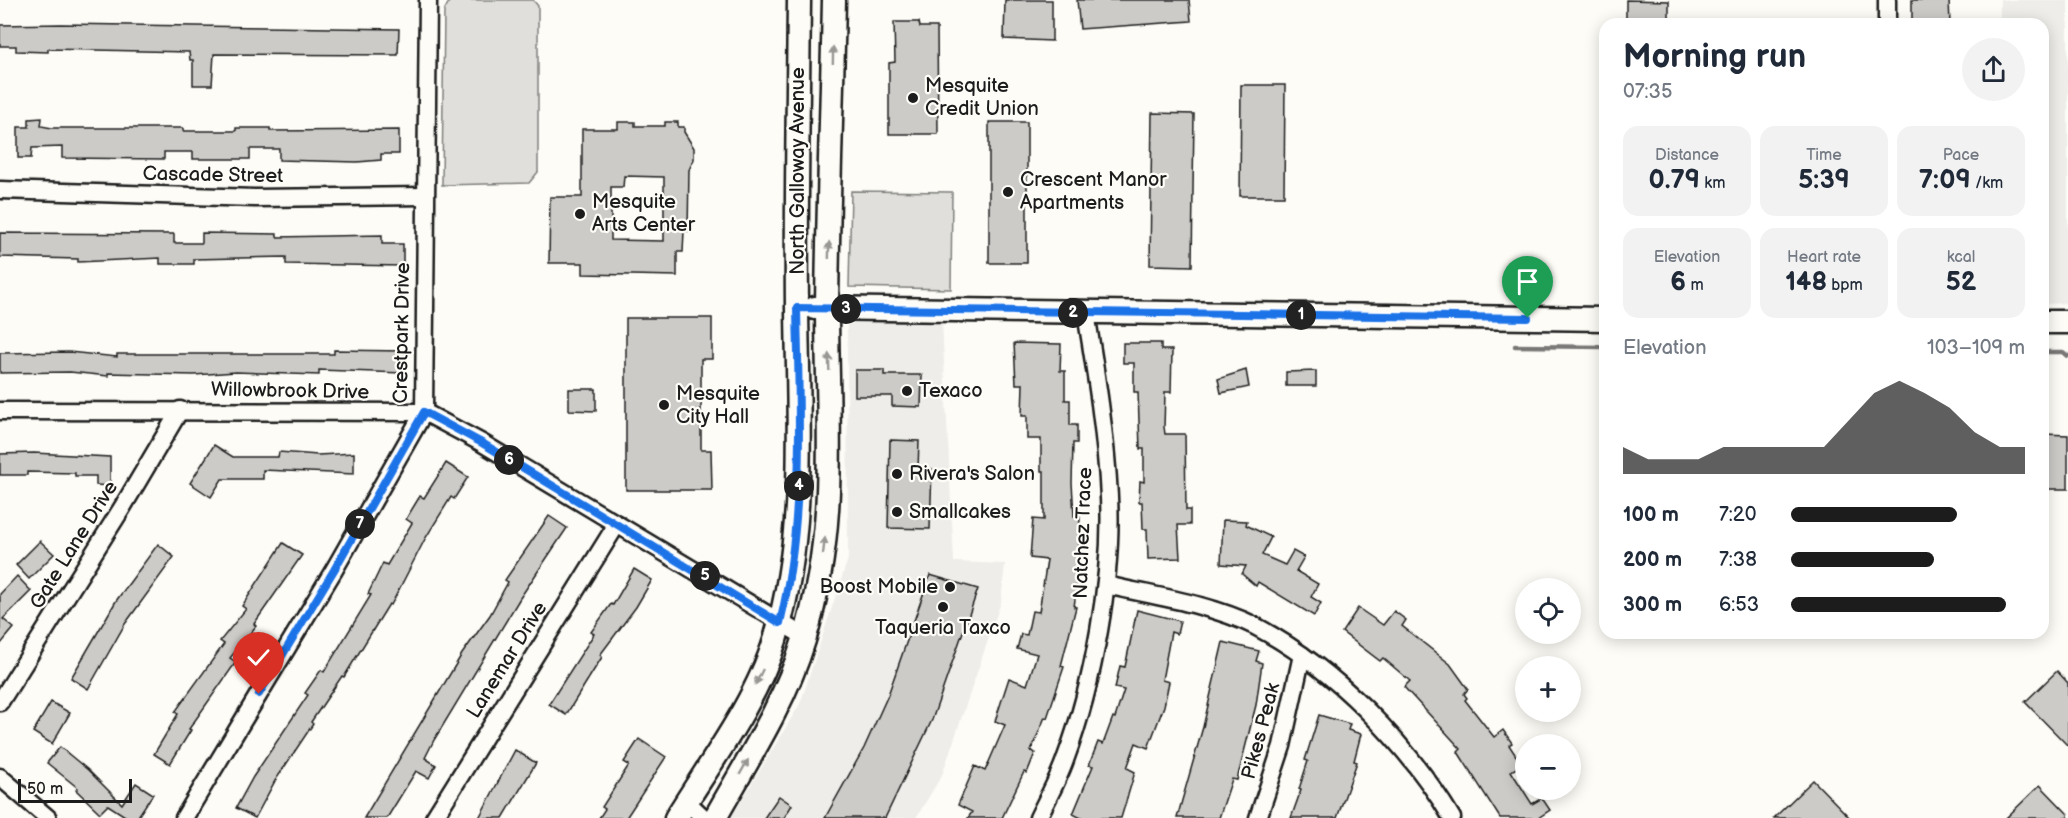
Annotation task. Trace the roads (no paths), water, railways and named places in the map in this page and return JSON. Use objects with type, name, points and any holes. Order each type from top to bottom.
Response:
[{"type":"main road","name":"North Galloway Avenue","points":[[681,810],[747,703],[766,664],[780,623],[795,544],[799,494],[797,308],[799,0]]},
{"type":"main road","name":"North Galloway Avenue","points":[[715,818],[774,710],[805,637],[822,562],[830,488],[831,423],[827,309],[834,0]]},
{"type":"main road","points":[[797,308],[1599,319]]},
{"type":"main road","points":[[2049,322],[2068,322]]},
{"type":"street","name":"Crestpark Drive","points":[[184,818],[334,570],[424,412],[428,0]]},
{"type":"street","points":[[1887,0],[1887,18]]},
{"type":"street","name":"Cascade Street","points":[[0,190],[255,198],[425,196]]},
{"type":"street","name":"Natchez Trace","points":[[1038,818],[1065,760],[1093,662],[1106,585],[1108,489],[1103,421],[1086,313]]},
{"type":"street","name":"Willowbrook Drive","points":[[0,411],[180,410],[381,414],[424,412]]},
{"type":"street","name":"Gate Lane Drive","points":[[0,702],[122,508],[180,410]]},
{"type":"street","points":[[424,412],[805,637]]},
{"type":"street","name":"Lanemar Drive","points":[[434,818],[617,524]]},
{"type":"street","points":[[1106,585],[1187,603],[1254,626],[1302,655],[1372,715],[1420,770],[1452,818]]},
{"type":"street","name":"Pikes Peak","points":[[1257,818],[1282,746],[1302,655]]},
{"type":"street","points":[[0,777],[48,818]]},
{"type":"street","points":[[681,810],[704,818]]},
{"type":"waterway","points":[[1515,346],[1599,347]]},
{"type":"waterway","points":[[2049,352],[2063,352],[2068,356]]},
{"type":"place","name":"Mesquite Credit Union","points":[[913,98]]},
{"type":"place","name":"Crescent Manor Apartments","points":[[1008,192]]},
{"type":"place","name":"Mesquite Arts Center","points":[[580,214]]},
{"type":"place","name":"Texaco","points":[[907,391]]},
{"type":"place","name":"Mesquite City Hall","points":[[664,405]]},
{"type":"place","name":"Rivera's Salon","points":[[897,474]]},
{"type":"place","name":"Smallcakes","points":[[897,512]]},
{"type":"place","name":"Boost Mobile","points":[[950,587]]},
{"type":"place","name":"Taqueria Taxco","points":[[943,607]]}]
